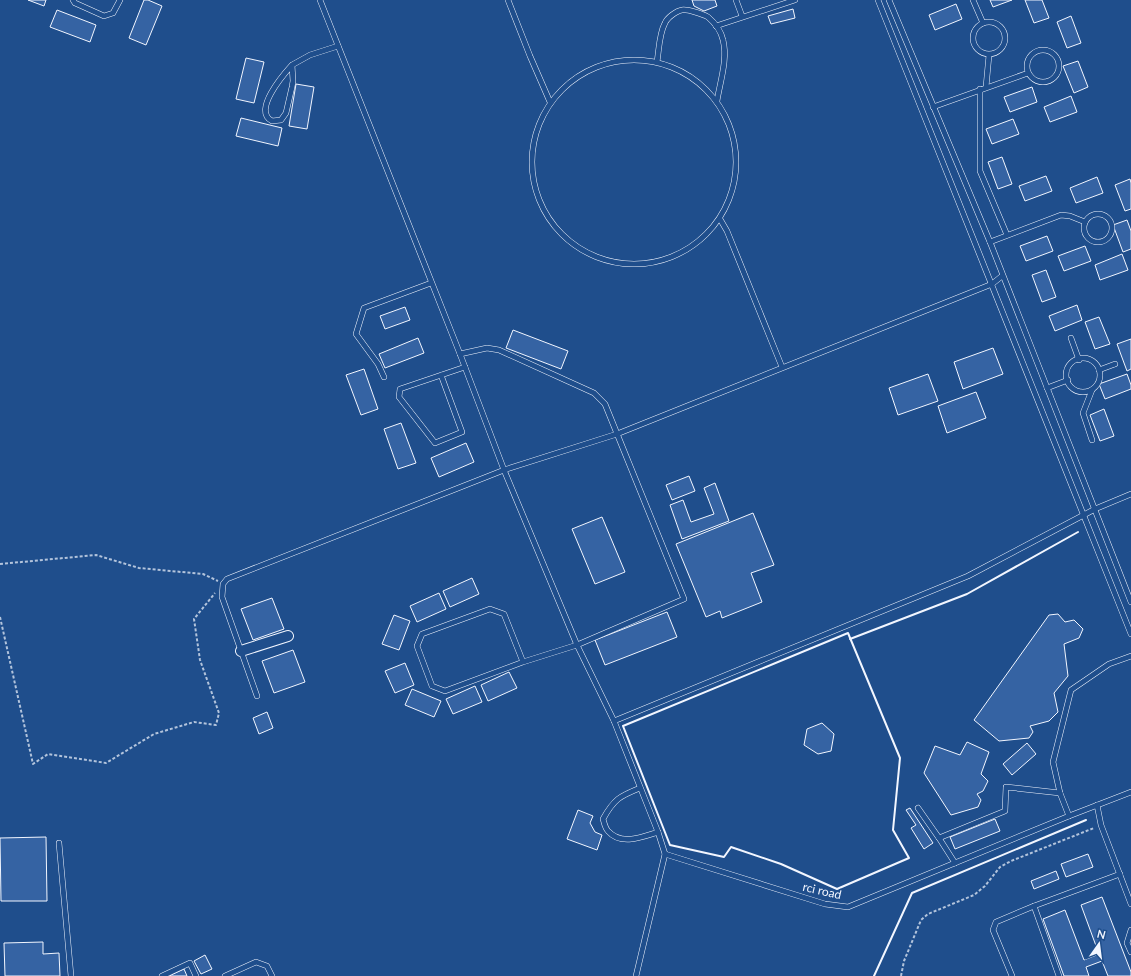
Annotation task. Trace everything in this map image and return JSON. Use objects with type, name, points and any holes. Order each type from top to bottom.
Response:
[{"type":"street","points":[[241,651],[288,636]]},
{"type":"lane","points":[[74,0],[75,3],[104,16],[113,14],[120,0]]},
{"type":"lane","points":[[320,0],[460,354],[504,470],[577,645],[614,721],[658,832],[665,854],[636,976]]},
{"type":"lane","points":[[508,0],[550,102]]},
{"type":"lane","points":[[736,0],[742,16]]},
{"type":"lane","points":[[716,26],[742,16],[795,0]]},
{"type":"lane","points":[[878,0],[1131,634]]},
{"type":"lane","points":[[889,0],[990,242],[1002,276],[1131,602]]},
{"type":"lane","points":[[973,0],[983,23]]},
{"type":"lane","points":[[657,62],[665,22],[672,15],[682,10],[707,16],[716,26],[723,39],[725,48],[717,101]]},
{"type":"lane","points":[[983,23],[996,23],[1004,31],[1006,42],[1000,51],[989,55],[978,50],[975,46],[973,40],[976,29],[983,23]]},
{"type":"lane","points":[[292,65],[293,81],[286,113],[281,120],[272,121],[267,117],[267,104],[274,86],[292,65],[310,55],[338,46]]},
{"type":"lane","points":[[1039,50],[1050,51],[1055,54],[1058,59],[1059,70],[1052,79],[1047,81],[1036,80],[1028,73],[1027,61],[1030,56],[1039,50]]},
{"type":"lane","points":[[986,87],[989,55]]},
{"type":"lane","points":[[627,60],[657,62],[684,73],[707,90],[717,101],[726,116],[733,133],[737,156],[737,168],[729,203],[720,219],[707,234],[692,247],[674,257],[654,263],[634,264],[614,262],[594,256],[576,246],[560,233],[548,217],[538,199],[533,180],[531,160],[534,139],[540,120],[550,102],[571,81],[598,66],[627,60]]},
{"type":"lane","points":[[934,107],[980,89],[1028,73]]},
{"type":"lane","points":[[980,89],[980,171],[1008,235]]},
{"type":"lane","points":[[990,242],[1061,215],[1070,216],[1085,222]]},
{"type":"lane","points":[[1101,215],[1105,217],[1110,224],[1110,233],[1105,240],[1097,242],[1092,241],[1084,231],[1085,222],[1092,216],[1101,215]]},
{"type":"lane","points":[[720,219],[727,230],[782,367]]},
{"type":"lane","points":[[257,696],[222,597],[223,584],[227,579],[504,470],[617,434],[992,284],[1002,276]]},
{"type":"lane","points":[[384,377],[378,364],[356,334],[364,308],[431,283]]},
{"type":"lane","points":[[1071,338],[1079,360]]},
{"type":"lane","points":[[460,354],[487,348],[499,350],[594,394],[605,404],[684,599],[577,645],[523,662],[445,691],[432,686],[417,646],[422,634],[490,609],[504,614],[523,662]]},
{"type":"lane","points":[[1092,390],[1081,392],[1072,387],[1068,380],[1067,373],[1068,368],[1072,364],[1079,360],[1087,359],[1092,361],[1100,370],[1099,382],[1092,390],[1083,412],[1092,440]]},
{"type":"lane","points":[[1100,370],[1114,364]]},
{"type":"lane","points":[[440,375],[462,432],[435,443],[399,397],[400,389],[440,375],[465,367]]},
{"type":"lane","points":[[1047,388],[1068,380]]},
{"type":"lane","points":[[614,721],[968,576],[1095,509],[1131,494]]},
{"type":"lane","points":[[1069,816],[1060,793],[1052,762],[1071,690],[1109,664],[1131,656]]},
{"type":"lane","points":[[939,838],[1004,811],[1006,787],[1060,793]]},
{"type":"lane","points":[[640,788],[621,795],[609,807],[603,819],[607,830],[620,839],[638,839],[658,832]]},
{"type":"lane","name":"rci road","points":[[665,854],[825,904],[848,907],[1131,792]]},
{"type":"lane","points":[[1097,805],[1101,825],[1131,904]]},
{"type":"lane","points":[[918,808],[955,863]]},
{"type":"lane","points":[[59,843],[71,976]]},
{"type":"lane","points":[[1012,976],[993,930],[996,922],[1034,906],[1120,874]]},
{"type":"lane","points":[[1034,906],[1059,976]]},
{"type":"lane","points":[[1131,930],[1127,943],[1131,952]]},
{"type":"lane","points":[[225,976],[256,962],[267,966],[272,976]]},
{"type":"lane","points":[[162,976],[190,963],[196,976]]},
{"type":"path","points":[[0,564],[96,555],[139,568],[203,574],[223,584],[194,619],[200,660],[219,713],[216,725],[194,722],[154,734],[106,763],[48,754],[33,764],[0,616]]},
{"type":"path","points":[[901,976],[904,961],[915,932],[921,920],[928,914],[974,895],[985,886],[1000,867],[1101,825]]},
{"type":"building","points":[[28,0],[46,0],[44,6]]},
{"type":"building","points":[[144,0],[148,0],[162,6],[146,45],[129,38]]},
{"type":"building","points":[[692,0],[715,0],[717,6],[704,11],[694,6]]},
{"type":"building","points":[[990,0],[1012,0],[993,7]]},
{"type":"building","points":[[1025,0],[1042,0],[1049,18],[1034,23]]},
{"type":"building","points":[[956,4],[962,19],[935,30],[929,15]]},
{"type":"building","points":[[793,9],[795,18],[771,24],[768,16]]},
{"type":"building","points":[[57,10],[96,25],[90,42],[50,27]]},
{"type":"building","points":[[1071,16],[1081,43],[1067,48],[1057,22]]},
{"type":"building","points":[[246,58],[264,62],[254,103],[236,99]]},
{"type":"building","points":[[1078,61],[1088,87],[1074,93],[1063,66]]},
{"type":"building","points":[[296,84],[314,87],[307,129],[289,126]]},
{"type":"building","points":[[1032,87],[1037,102],[1010,112],[1004,97]]},
{"type":"building","points":[[1071,96],[1077,112],[1050,122],[1044,107]]},
{"type":"building","points":[[241,118],[282,128],[278,146],[236,136]]},
{"type":"building","points":[[1013,119],[1019,134],[992,144],[986,129]]},
{"type":"building","points":[[1002,157],[1012,184],[998,189],[988,162]]},
{"type":"building","points":[[1046,176],[1052,191],[1025,201],[1019,186]]},
{"type":"building","points":[[1097,177],[1103,193],[1076,203],[1070,188]]},
{"type":"building","points":[[1130,179],[1131,209],[1125,211],[1115,185]]},
{"type":"building","points":[[1127,220],[1131,231],[1131,249],[1123,252],[1113,225]]},
{"type":"building","points":[[1047,236],[1053,251],[1026,261],[1020,246]]},
{"type":"building","points":[[1085,246],[1091,261],[1064,271],[1058,256]]},
{"type":"building","points":[[1122,254],[1128,270],[1100,280],[1095,265]]},
{"type":"building","points":[[1046,270],[1056,297],[1042,302],[1032,275]]},
{"type":"building","points":[[1077,305],[1082,320],[1055,331],[1049,316]]},
{"type":"building","points":[[405,307],[410,320],[385,329],[380,316]]},
{"type":"building","points":[[1099,317],[1110,344],[1095,349],[1085,322]]},
{"type":"building","points":[[513,330],[568,351],[561,369],[506,348]]},
{"type":"building","points":[[418,338],[424,353],[385,368],[379,354]]},
{"type":"building","points":[[1131,339],[1131,369],[1127,371],[1117,344]]},
{"type":"building","points":[[993,348],[1003,374],[963,389],[954,362]]},
{"type":"building","points":[[364,369],[378,409],[361,415],[346,375]]},
{"type":"building","points":[[928,374],[938,401],[898,415],[889,388]]},
{"type":"building","points":[[1127,374],[1131,389],[1105,399],[1099,384]]},
{"type":"building","points":[[976,392],[986,418],[947,433],[938,406]]},
{"type":"building","points":[[1104,409],[1114,436],[1100,441],[1090,415]]},
{"type":"building","points":[[401,423],[416,463],[398,469],[384,429]]},
{"type":"building","points":[[466,443],[474,462],[439,477],[431,458]]},
{"type":"building","points":[[689,476],[695,491],[672,500],[666,485]]},
{"type":"building","points":[[715,483],[729,521],[682,539],[670,505],[683,500],[691,522],[714,514],[704,488]]},
{"type":"building","points":[[753,513],[774,565],[751,573],[762,602],[722,618],[720,611],[706,617],[676,544]]},
{"type":"building","points":[[602,517],[625,572],[595,584],[572,529]]},
{"type":"building","points":[[472,578],[479,594],[450,607],[443,591]]},
{"type":"building","points":[[439,593],[446,609],[417,622],[410,606]]},
{"type":"building","points":[[272,598],[284,629],[253,640],[241,609]]},
{"type":"building","points":[[667,612],[677,637],[605,665],[595,640]]},
{"type":"building","points":[[1058,614],[1065,622],[1074,620],[1083,629],[1079,638],[1064,644],[1068,676],[1054,693],[1058,712],[1049,721],[1030,726],[1033,732],[1029,738],[999,741],[974,720],[1049,615]]},
{"type":"building","points":[[394,615],[410,621],[399,650],[382,644]]},
{"type":"building","points":[[293,650],[305,682],[274,693],[262,661]]},
{"type":"building","points":[[405,663],[414,685],[395,693],[385,671]]},
{"type":"building","points":[[509,672],[517,688],[488,701],[481,685]]},
{"type":"building","points":[[475,686],[482,702],[453,714],[446,699]]},
{"type":"building","points":[[412,689],[441,701],[434,717],[405,705]]},
{"type":"building","points":[[267,712],[273,728],[259,734],[253,718]]},
{"type":"building","points":[[822,723],[834,734],[831,751],[818,754],[804,745],[807,729]]},
{"type":"building","points":[[967,742],[989,752],[981,774],[988,781],[983,791],[977,794],[981,800],[978,807],[951,815],[924,773],[935,746],[960,755]]},
{"type":"building","points":[[1027,743],[1036,754],[1012,775],[1003,764]]},
{"type":"building","points":[[910,808],[933,843],[924,849],[911,828],[916,825],[906,810]]},
{"type":"building","points":[[578,810],[593,816],[590,823],[595,832],[602,835],[597,850],[567,839]]},
{"type":"building","points":[[995,819],[1000,831],[955,849],[950,837]]},
{"type":"building","points":[[46,837],[47,901],[1,901],[0,838]]},
{"type":"building","points":[[1088,854],[1093,867],[1066,877],[1061,864]]},
{"type":"building","points":[[1056,871],[1059,879],[1034,889],[1031,881]]},
{"type":"building","points":[[1102,897],[1131,972],[1131,976],[1108,976],[1102,961],[1086,967],[1089,976],[1064,976],[1043,919],[1065,910],[1084,960],[1099,954],[1081,905]]},
{"type":"building","points":[[43,942],[43,954],[59,953],[60,976],[5,976],[4,943]]},
{"type":"building","points":[[205,955],[212,969],[201,974],[194,961]]},
{"type":"building","points":[[184,969],[187,976],[169,976]]},
{"type":"wall","points":[[850,639],[967,594],[1078,532]]},
{"type":"wall","points":[[848,633],[900,758],[893,830],[909,858],[837,889],[781,864],[731,847],[724,857],[670,845],[623,726],[848,633]]},
{"type":"wall","points":[[874,976],[912,893],[1086,820]]}]
